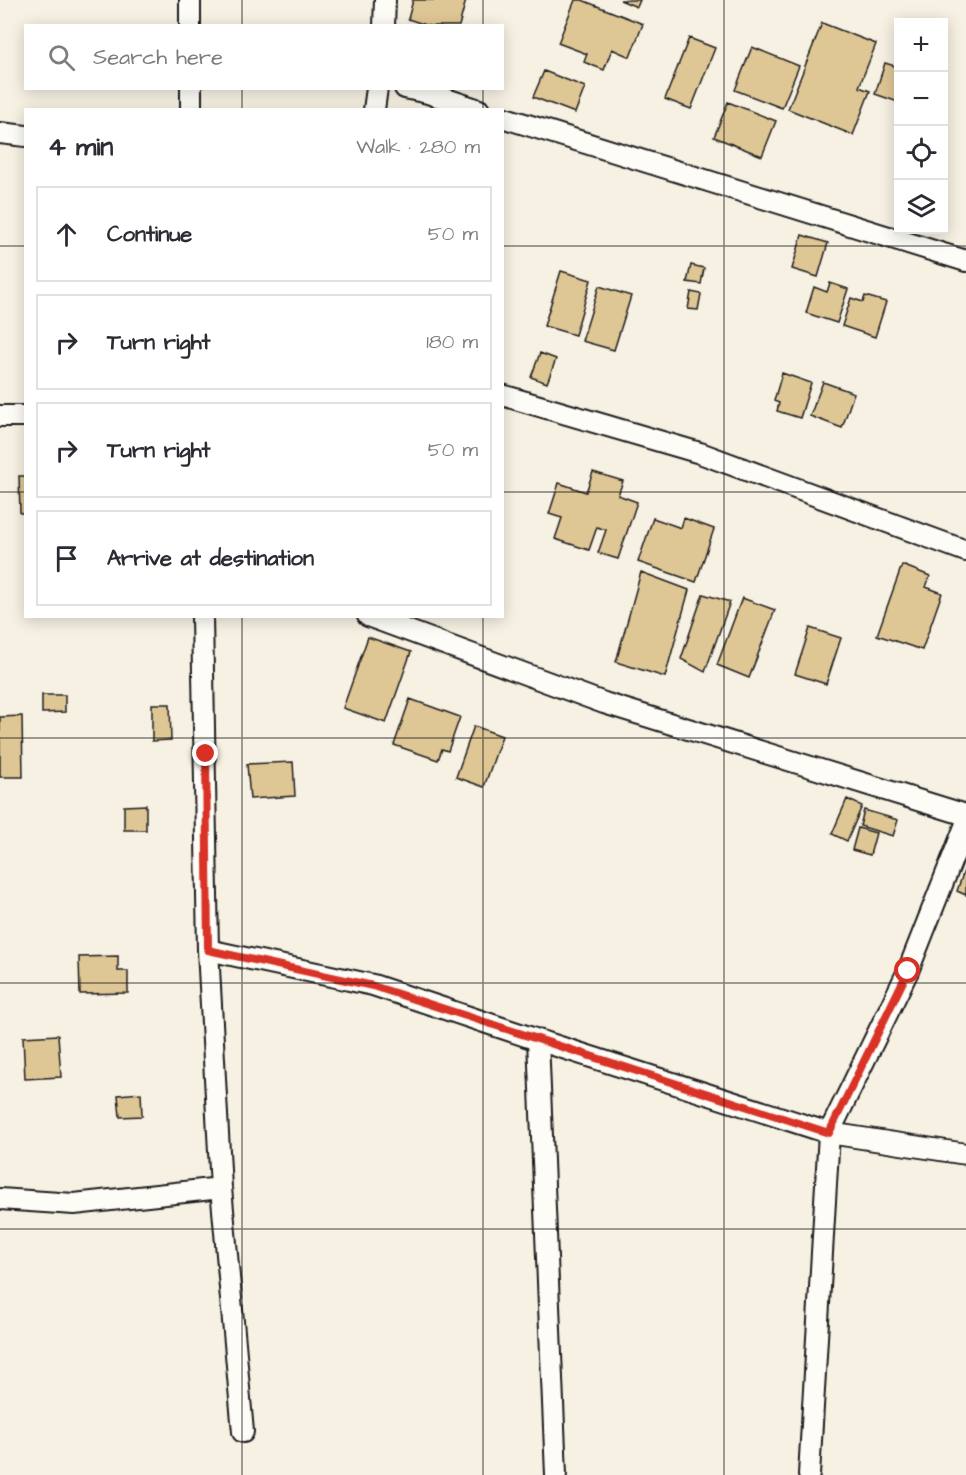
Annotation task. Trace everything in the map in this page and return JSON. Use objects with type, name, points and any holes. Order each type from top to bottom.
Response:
[{"type":"street","points":[[190,0],[190,24]]},
{"type":"street","points":[[384,24],[385,0]]},
{"type":"street","points":[[190,90],[191,108]]},
{"type":"street","points":[[374,108],[377,90]]},
{"type":"street","points":[[414,90],[473,108]]},
{"type":"street","points":[[504,118],[966,261]]},
{"type":"street","points":[[0,133],[24,136]]},
{"type":"street","points":[[504,396],[700,453],[966,551]]},
{"type":"street","points":[[0,416],[24,416]]},
{"type":"street","points":[[202,618],[208,950],[221,1188],[243,1431]]},
{"type":"street","points":[[373,618],[604,703],[966,815]]},
{"type":"street","points":[[809,1475],[829,1133],[908,971],[966,824]]},
{"type":"street","points":[[208,950],[373,986],[829,1133],[966,1154]]},
{"type":"street","points":[[538,1040],[556,1475]]},
{"type":"street","points":[[0,1199],[74,1204],[221,1188]]},
{"type":"building","points":[[413,0],[466,0],[460,24],[423,24],[408,19]]},
{"type":"building","points":[[575,0],[582,0],[643,24],[630,57],[612,49],[604,70],[584,62],[587,54],[558,43]]},
{"type":"building","points":[[620,0],[640,0],[637,7]]},
{"type":"building","points":[[822,23],[876,44],[859,87],[870,91],[853,135],[788,109]]},
{"type":"building","points":[[689,38],[715,48],[691,109],[665,99]]},
{"type":"building","points":[[752,47],[799,66],[782,108],[735,90]]},
{"type":"building","points":[[885,63],[894,66],[894,101],[875,94]]},
{"type":"building","points":[[544,71],[585,87],[575,113],[533,97]]},
{"type":"building","points":[[728,102],[776,121],[762,156],[714,137]]},
{"type":"building","points":[[802,235],[828,243],[818,277],[792,269]]},
{"type":"building","points":[[691,265],[704,268],[701,284],[687,282]]},
{"type":"building","points":[[561,271],[591,280],[575,335],[544,326]]},
{"type":"building","points":[[830,283],[848,289],[837,323],[806,313],[814,287],[827,292]]},
{"type":"building","points":[[599,286],[631,296],[614,350],[582,341]]},
{"type":"building","points":[[691,292],[701,294],[698,310],[688,309]]},
{"type":"building","points":[[865,296],[886,302],[875,337],[842,326],[851,298],[863,302]]},
{"type":"building","points":[[540,353],[556,359],[547,383],[531,377]]},
{"type":"building","points":[[782,373],[811,383],[800,418],[777,411],[779,403],[774,401]]},
{"type":"building","points":[[823,382],[854,393],[842,428],[810,416]]},
{"type":"building","points":[[593,472],[623,481],[618,495],[637,502],[618,559],[598,553],[606,530],[597,527],[589,550],[555,539],[562,518],[549,514],[559,483],[586,492]]},
{"type":"building","points":[[19,476],[24,476],[24,513],[20,513]]},
{"type":"building","points":[[653,518],[681,528],[684,518],[714,529],[696,582],[638,562]]},
{"type":"building","points":[[902,565],[930,576],[926,587],[942,593],[922,650],[877,635]]},
{"type":"building","points":[[641,572],[689,590],[665,677],[616,662]]},
{"type":"building","points":[[703,594],[730,602],[705,672],[681,659]]},
{"type":"building","points":[[742,598],[775,610],[749,678],[717,665]]},
{"type":"building","points":[[810,628],[841,638],[826,684],[795,674]]},
{"type":"building","points":[[368,637],[411,652],[386,723],[343,708]]},
{"type":"building","points":[[42,695],[65,695],[65,712],[42,713]]},
{"type":"building","points":[[410,699],[460,717],[448,751],[442,749],[438,760],[394,745]]},
{"type":"building","points":[[152,704],[170,704],[171,740],[152,741]]},
{"type":"building","points":[[22,716],[23,777],[0,777],[0,717]]},
{"type":"building","points":[[474,726],[502,736],[484,787],[456,777]]},
{"type":"building","points":[[293,762],[295,796],[250,799],[247,764]]},
{"type":"building","points":[[847,799],[862,806],[847,841],[832,834]]},
{"type":"building","points":[[146,805],[146,830],[124,830],[124,806]]},
{"type":"building","points":[[864,810],[898,820],[893,836],[860,826]]},
{"type":"building","points":[[858,828],[876,833],[870,855],[852,850]]},
{"type":"building","points":[[966,865],[966,895],[957,891]]},
{"type":"building","points":[[118,956],[118,971],[128,971],[128,993],[80,994],[79,957]]},
{"type":"building","points":[[58,1035],[61,1077],[25,1079],[23,1037]]},
{"type":"building","points":[[141,1093],[142,1116],[120,1117],[118,1095]]},
{"type":"route","points":[[206,754],[208,950],[373,986],[829,1133],[908,971]]}]
